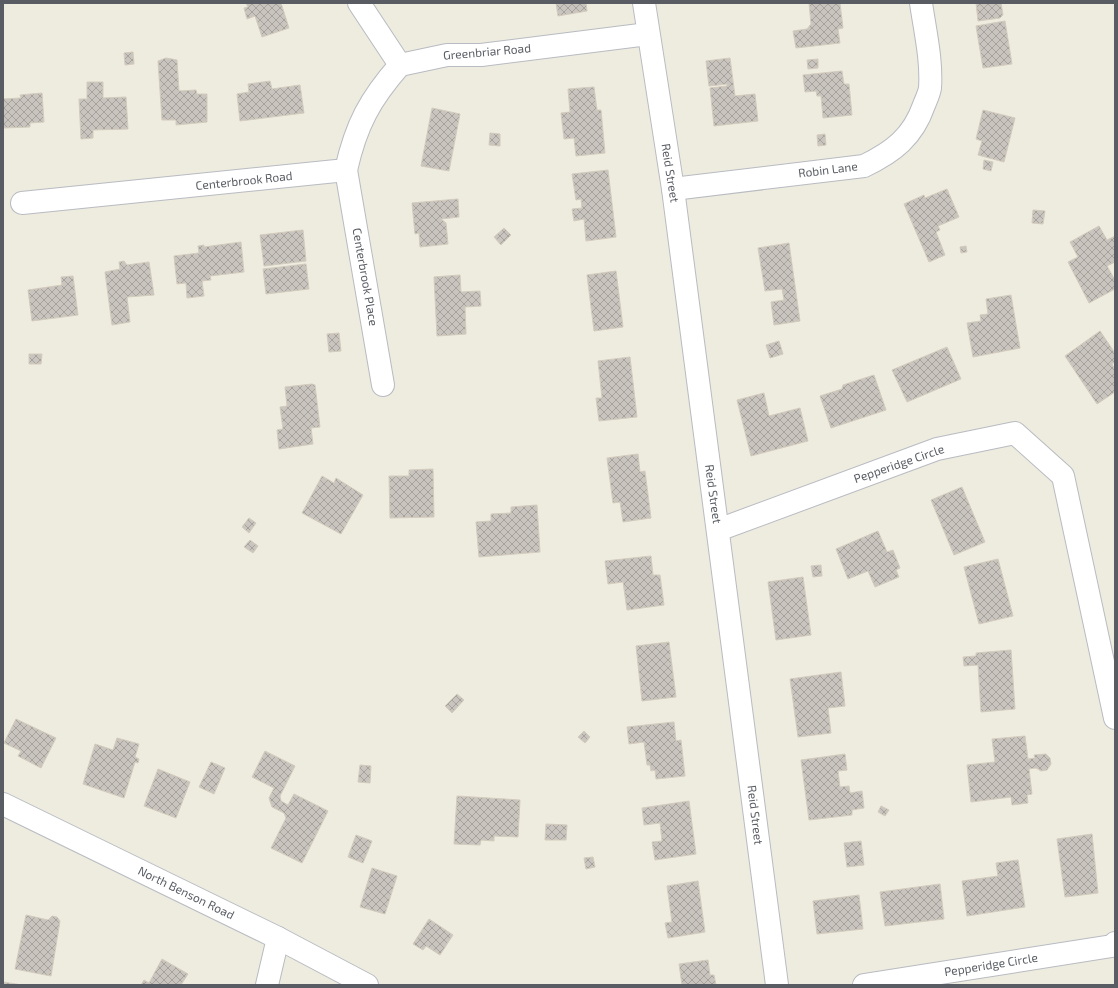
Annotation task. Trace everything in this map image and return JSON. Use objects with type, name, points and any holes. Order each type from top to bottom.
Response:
[{"type":"street","points":[[346,170],[353,141],[375,94],[400,64],[359,3]]},
{"type":"street","name":"Reid Street","points":[[644,3],[673,189],[777,985]]},
{"type":"street","name":"Robin Lane","points":[[673,189],[864,166],[900,145],[914,128],[930,90],[930,74],[921,3]]},
{"type":"street","name":"Greenbriar Road","points":[[400,64],[446,55],[481,55],[648,34]]},
{"type":"street","name":"Centerbrook Road","points":[[22,203],[346,170]]},
{"type":"street","name":"Centerbrook Place","points":[[346,170],[383,385]]},
{"type":"street","name":"Pepperidge Circle","points":[[718,530],[937,449],[1015,433],[1063,476],[1115,718]]},
{"type":"street","name":"North Benson Road","points":[[3,804],[278,938],[367,985]]},
{"type":"street","points":[[267,985],[278,938]]},
{"type":"street","name":"Pepperidge Circle","points":[[864,985],[1112,946],[1115,942]]},
{"type":"building","points":[[246,3],[281,3],[289,28],[262,37],[255,16],[247,19],[244,8],[248,7]]},
{"type":"building","points":[[556,3],[586,3],[587,11],[558,16]]},
{"type":"building","points":[[809,3],[840,3],[843,28],[838,29],[840,43],[796,48],[793,31],[807,29],[811,24]]},
{"type":"building","points":[[976,3],[1001,3],[1003,15],[1000,18],[978,21]]},
{"type":"building","points":[[1005,21],[1012,64],[983,68],[976,26]]},
{"type":"building","points":[[133,52],[134,64],[125,65],[124,53]]},
{"type":"building","points":[[166,58],[177,60],[179,91],[196,90],[197,94],[207,94],[207,122],[176,125],[176,120],[162,120],[158,61]]},
{"type":"building","points":[[730,58],[735,96],[755,94],[758,121],[714,126],[710,88],[727,86],[727,84],[709,86],[706,61]]},
{"type":"building","points":[[818,59],[818,68],[808,69],[807,60]]},
{"type":"building","points":[[842,71],[844,84],[849,84],[852,115],[823,118],[821,96],[817,96],[816,91],[805,92],[803,75]]},
{"type":"building","points":[[270,81],[272,89],[300,85],[304,113],[240,121],[237,94],[249,92],[248,84]]},
{"type":"building","points":[[87,82],[103,82],[103,98],[126,97],[128,129],[93,130],[93,138],[81,139],[79,99],[87,99]]},
{"type":"building","points":[[594,87],[597,110],[601,110],[605,153],[576,156],[574,138],[564,139],[561,113],[570,112],[568,89]]},
{"type":"building","points":[[42,93],[44,122],[30,123],[30,127],[3,128],[3,99],[21,98],[20,95]]},
{"type":"building","points":[[432,108],[460,114],[449,171],[421,166]]},
{"type":"building","points":[[983,110],[1015,118],[1004,162],[978,155],[982,141],[976,139]]},
{"type":"building","points":[[490,133],[500,134],[500,146],[489,145]]},
{"type":"building","points":[[825,134],[826,145],[818,146],[817,135]]},
{"type":"building","points":[[984,160],[993,162],[991,171],[983,169]]},
{"type":"building","points":[[608,170],[616,237],[586,241],[584,219],[574,221],[572,209],[582,208],[581,199],[576,200],[572,174]]},
{"type":"building","points":[[947,189],[959,217],[938,226],[940,230],[936,232],[945,255],[929,262],[904,204],[924,195],[925,198]]},
{"type":"building","points":[[458,199],[459,217],[441,219],[446,223],[448,244],[420,247],[419,233],[415,234],[412,203]]},
{"type":"building","points":[[1033,210],[1045,211],[1043,224],[1032,223]]},
{"type":"building","points":[[1099,226],[1107,240],[1115,236],[1115,262],[1107,266],[1115,280],[1115,289],[1089,303],[1068,262],[1078,257],[1070,242]]},
{"type":"building","points":[[504,228],[511,235],[501,245],[494,237]]},
{"type":"building","points":[[303,230],[306,261],[264,266],[260,235]]},
{"type":"building","points":[[241,242],[244,272],[210,276],[211,280],[202,281],[204,296],[187,298],[186,283],[177,284],[174,256],[199,253],[198,246],[204,245],[204,247]]},
{"type":"building","points":[[789,243],[800,321],[774,325],[771,302],[784,300],[782,289],[765,291],[758,248]]},
{"type":"building","points":[[966,246],[967,252],[961,253],[960,247]]},
{"type":"building","points":[[124,261],[127,265],[149,262],[154,295],[127,297],[130,322],[112,325],[105,272],[120,269],[119,262]]},
{"type":"building","points":[[306,264],[309,289],[266,294],[263,269]]},
{"type":"building","points":[[616,271],[623,327],[594,331],[587,275]]},
{"type":"building","points":[[460,275],[461,292],[480,291],[481,306],[465,307],[466,334],[437,336],[434,277]]},
{"type":"building","points":[[73,276],[78,315],[32,321],[28,290],[62,285],[61,277]]},
{"type":"building","points":[[1011,295],[1020,348],[973,357],[967,323],[981,321],[980,315],[988,314],[986,299]]},
{"type":"building","points":[[1100,331],[1115,353],[1115,362],[1112,364],[1115,369],[1115,392],[1097,404],[1065,356]]},
{"type":"building","points":[[339,333],[341,351],[329,352],[327,334]]},
{"type":"building","points":[[779,341],[783,354],[770,358],[766,345]]},
{"type":"building","points":[[947,347],[961,379],[907,402],[892,370]]},
{"type":"building","points":[[29,354],[42,354],[41,364],[29,364]]},
{"type":"building","points":[[630,357],[637,417],[599,421],[596,398],[602,398],[598,361]]},
{"type":"building","points":[[874,375],[886,410],[831,428],[820,396],[842,389],[843,385]]},
{"type":"building","points":[[315,385],[320,427],[311,428],[313,444],[279,449],[277,430],[283,429],[280,407],[287,406],[285,387]]},
{"type":"building","points":[[764,393],[769,416],[800,408],[808,441],[751,456],[737,400]]},
{"type":"building","points":[[638,454],[640,472],[645,471],[651,518],[623,522],[620,502],[613,503],[607,458]]},
{"type":"building","points":[[433,469],[434,517],[390,518],[389,476],[409,476],[409,470]]},
{"type":"building","points":[[322,476],[334,483],[336,478],[363,495],[341,534],[302,513]]},
{"type":"building","points":[[962,487],[985,542],[954,555],[931,500]]},
{"type":"building","points":[[537,505],[540,552],[479,557],[476,522],[491,521],[491,514],[511,513],[511,507]]},
{"type":"building","points":[[249,518],[256,523],[249,533],[242,527]]},
{"type":"building","points":[[878,531],[887,552],[893,550],[900,568],[896,570],[899,577],[875,587],[868,571],[848,579],[836,549]]},
{"type":"building","points":[[250,540],[258,546],[253,553],[244,547]]},
{"type":"building","points":[[651,556],[653,575],[660,575],[664,605],[627,610],[623,582],[608,584],[605,561]]},
{"type":"building","points":[[998,559],[1013,616],[979,624],[964,567]]},
{"type":"building","points":[[821,565],[822,576],[813,577],[811,566]]},
{"type":"building","points":[[803,577],[811,635],[776,640],[768,582]]},
{"type":"building","points":[[669,642],[676,697],[642,701],[636,646]]},
{"type":"building","points":[[1011,650],[1015,709],[981,712],[978,665],[964,666],[963,657],[976,656],[976,653]]},
{"type":"building","points":[[841,672],[845,706],[828,708],[831,733],[798,737],[790,679]]},
{"type":"building","points":[[457,694],[464,700],[452,713],[445,706]]},
{"type":"building","points":[[16,719],[56,738],[41,768],[18,756],[21,751],[4,743]]},
{"type":"building","points":[[674,722],[676,741],[681,740],[685,776],[656,779],[655,770],[651,771],[650,765],[647,765],[644,742],[629,744],[627,727]]},
{"type":"building","points":[[584,731],[590,737],[585,743],[578,737]]},
{"type":"building","points":[[1025,736],[1028,759],[1035,758],[1034,755],[1046,754],[1050,758],[1051,764],[1047,770],[1041,771],[1036,768],[1029,769],[1032,794],[1027,795],[1028,803],[1012,805],[1011,797],[971,802],[967,765],[995,762],[992,739]]},
{"type":"building","points":[[117,738],[139,744],[135,757],[139,759],[138,763],[135,762],[124,798],[83,784],[95,744],[113,750]]},
{"type":"building","points":[[265,751],[295,766],[280,796],[281,801],[288,805],[294,794],[328,811],[302,863],[271,848],[286,818],[284,813],[272,807],[269,798],[274,788],[252,777]]},
{"type":"building","points":[[845,754],[847,770],[838,771],[840,787],[849,786],[850,793],[862,791],[864,808],[852,810],[852,815],[809,820],[801,760]]},
{"type":"building","points":[[211,762],[225,768],[214,794],[199,787]]},
{"type":"building","points":[[360,765],[371,766],[370,783],[358,782]]},
{"type":"building","points":[[158,769],[190,782],[176,818],[144,806]]},
{"type":"building","points":[[457,796],[520,800],[518,837],[494,836],[494,841],[481,840],[480,845],[454,844]]},
{"type":"building","points":[[689,801],[696,854],[655,860],[652,842],[662,841],[660,823],[644,825],[642,808]]},
{"type":"building","points":[[881,806],[889,810],[885,816],[878,812]]},
{"type":"building","points":[[546,824],[567,825],[566,840],[545,840]]},
{"type":"building","points":[[1092,834],[1098,893],[1065,897],[1057,839]]},
{"type":"building","points":[[356,835],[372,841],[363,863],[348,857]]},
{"type":"building","points":[[861,841],[864,865],[847,867],[844,843]]},
{"type":"building","points":[[593,857],[595,867],[586,869],[584,858]]},
{"type":"building","points":[[1018,860],[1025,907],[967,916],[962,881],[998,876],[996,863]]},
{"type":"building","points":[[372,868],[397,876],[385,914],[360,907]]},
{"type":"building","points":[[698,881],[705,932],[668,938],[665,923],[672,922],[667,886]]},
{"type":"building","points":[[940,884],[944,919],[885,926],[880,892]]},
{"type":"building","points":[[859,895],[863,929],[817,934],[813,901]]},
{"type":"building","points":[[26,915],[48,920],[52,916],[57,917],[60,921],[51,976],[15,969]]},
{"type":"building","points":[[429,919],[453,935],[440,955],[426,946],[423,950],[413,944]]},
{"type":"building","points":[[162,959],[188,974],[181,985],[141,985],[144,980],[149,983]]},
{"type":"building","points":[[708,960],[710,975],[714,975],[716,985],[682,985],[679,964]]},
{"type":"building","points":[[3,982],[22,985],[3,985]]}]
